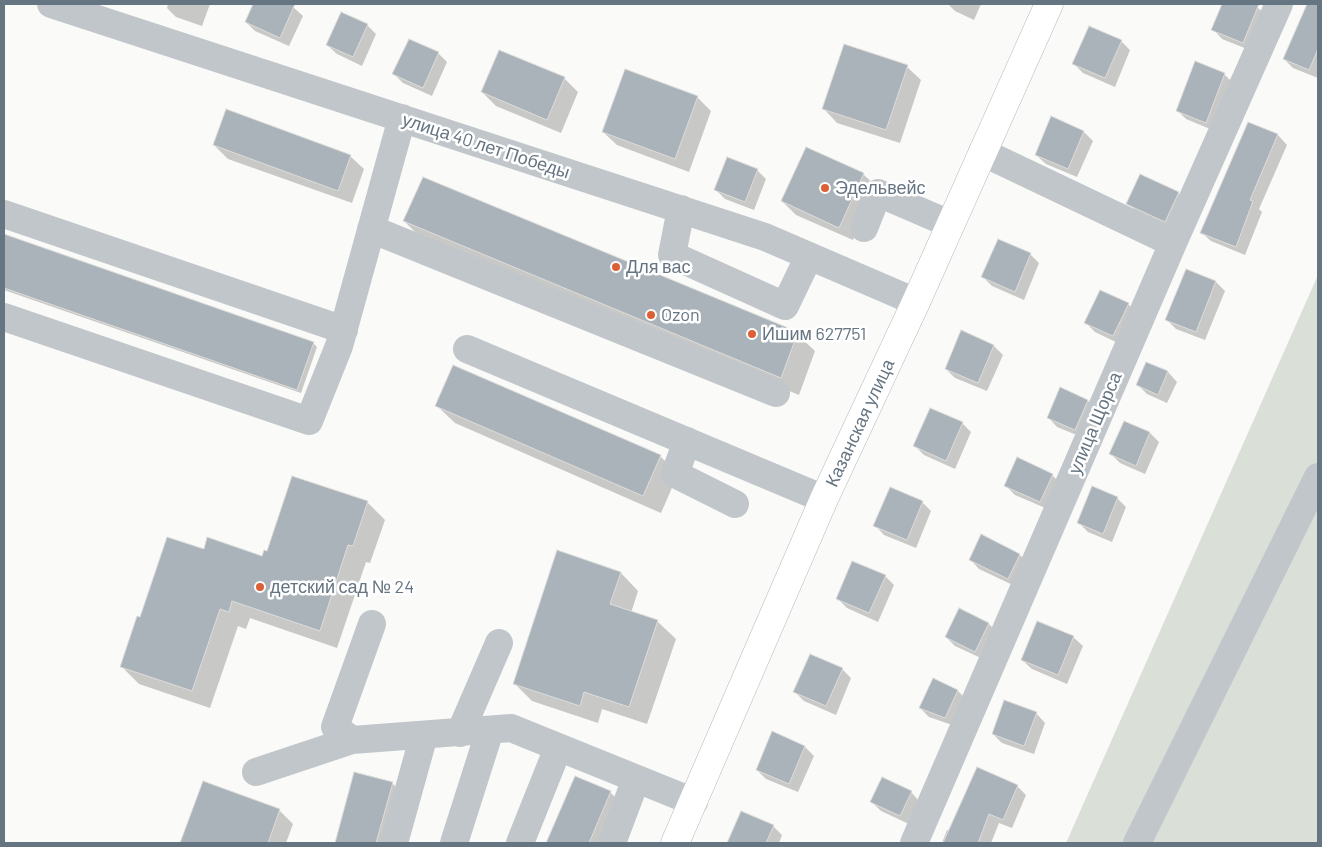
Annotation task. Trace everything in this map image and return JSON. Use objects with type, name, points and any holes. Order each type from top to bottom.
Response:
[{"type":"main road","name":"Казанская улица","points":[[675,843],[824,499],[916,302],[1049,4]]},
{"type":"street","name":"улица 40 лет Победы","points":[[55,4],[765,236],[916,302]]},
{"type":"street","name":"улица Щорса","points":[[914,843],[1173,243],[1279,4]]},
{"type":"street","points":[[4,317],[309,421],[344,330],[402,118]]},
{"type":"street","points":[[982,152],[1173,243]]},
{"type":"street","points":[[864,228],[878,192],[950,224]]},
{"type":"street","points":[[681,209],[672,255],[785,306],[809,256]]},
{"type":"street","points":[[4,214],[344,330]]},
{"type":"street","points":[[371,229],[776,394]]},
{"type":"street","points":[[467,349],[824,499]]},
{"type":"street","points":[[687,441],[675,474],[736,504]]},
{"type":"street","points":[[1136,843],[1318,477]]},
{"type":"street","points":[[352,740],[335,727],[372,624]]},
{"type":"street","points":[[460,732],[500,643]]},
{"type":"street","points":[[256,772],[352,740],[511,728],[694,802]]},
{"type":"street","points":[[454,843],[490,730]]},
{"type":"street","points":[[394,843],[424,735]]},
{"type":"street","points":[[520,843],[558,748]]},
{"type":"street","points":[[612,843],[636,779]]},
{"type":"shaded area","points":[[1318,275],[1318,843],[1066,843]]},
{"type":"building","points":[[253,4],[295,4],[280,38],[245,22]]},
{"type":"building","points":[[1222,4],[1259,4],[1243,43],[1211,30]]},
{"type":"building","points":[[1307,4],[1318,4],[1318,49],[1309,70],[1283,59]]},
{"type":"building","points":[[341,12],[368,24],[353,57],[326,45]]},
{"type":"building","points":[[1089,26],[1122,40],[1105,78],[1072,64]]},
{"type":"building","points":[[409,39],[439,52],[423,88],[392,74]]},
{"type":"building","points":[[844,44],[908,65],[886,130],[822,109]]},
{"type":"building","points":[[499,50],[565,77],[547,120],[481,92]]},
{"type":"building","points":[[1195,61],[1225,73],[1206,123],[1176,111]]},
{"type":"building","points":[[625,69],[698,96],[675,159],[602,132]]},
{"type":"building","points":[[226,109],[351,155],[338,191],[213,145]]},
{"type":"building","points":[[1051,116],[1084,131],[1068,169],[1035,155]]},
{"type":"building","points":[[1248,122],[1278,134],[1250,200],[1253,201],[1236,247],[1200,233]]},
{"type":"building","points":[[806,147],[864,173],[839,228],[781,201]]},
{"type":"building","points":[[727,157],[758,169],[745,202],[714,190]]},
{"type":"building","points":[[1140,174],[1179,192],[1165,222],[1126,204]]},
{"type":"building","points":[[423,177],[798,332],[781,378],[403,221]]},
{"type":"building","points":[[4,234],[314,342],[297,390],[4,288]]},
{"type":"building","points":[[998,239],[1031,253],[1015,292],[981,277]]},
{"type":"building","points":[[1186,269],[1216,281],[1196,332],[1165,320]]},
{"type":"building","points":[[1100,290],[1129,303],[1113,336],[1084,323]]},
{"type":"building","points":[[961,330],[994,345],[978,383],[945,369]]},
{"type":"building","points":[[1146,362],[1168,371],[1158,395],[1136,385]]},
{"type":"building","points":[[453,365],[661,455],[643,496],[435,406]]},
{"type":"building","points":[[1060,387],[1088,400],[1075,430],[1047,418]]},
{"type":"building","points":[[930,408],[963,422],[946,461],[913,446]]},
{"type":"building","points":[[1124,421],[1150,432],[1136,466],[1109,454]]},
{"type":"building","points":[[1017,457],[1053,474],[1040,502],[1004,486]]},
{"type":"building","points":[[292,476],[368,501],[353,546],[348,545],[320,631],[232,601],[229,612],[220,609],[192,691],[120,667],[137,616],[140,617],[167,537],[204,549],[207,537],[262,556],[264,550],[267,551]]},
{"type":"building","points":[[1092,486],[1118,497],[1103,534],[1077,523]]},
{"type":"building","points":[[890,487],[923,501],[907,540],[873,526]]},
{"type":"building","points":[[981,534],[1020,554],[1008,579],[969,560]]},
{"type":"building","points":[[557,550],[621,572],[610,604],[658,620],[629,707],[584,692],[580,706],[513,684]]},
{"type":"building","points":[[852,561],[886,575],[869,613],[836,599]]},
{"type":"building","points":[[959,608],[989,623],[975,652],[945,637]]},
{"type":"building","points":[[1037,621],[1074,636],[1058,675],[1021,660]]},
{"type":"building","points":[[810,654],[843,668],[826,706],[793,692]]},
{"type":"building","points":[[933,678],[958,690],[945,718],[919,708]]},
{"type":"building","points":[[1004,700],[1037,712],[1024,746],[992,734]]},
{"type":"building","points":[[772,731],[805,746],[789,784],[756,770]]},
{"type":"building","points":[[977,767],[1018,785],[1003,820],[989,814],[978,843],[943,843]]},
{"type":"building","points":[[354,772],[393,782],[376,843],[335,843]]},
{"type":"building","points":[[575,776],[611,791],[589,843],[546,843]]},
{"type":"building","points":[[882,777],[912,791],[900,816],[870,802]]},
{"type":"building","points":[[203,781],[280,809],[268,843],[180,843]]},
{"type":"building","points":[[741,811],[774,825],[766,843],[727,843]]},
{"type":"place","name":"Эдельвейс","points":[[825,188]]},
{"type":"place","name":"Для вас","points":[[616,267]]},
{"type":"place","name":"Ozon","points":[[651,315]]},
{"type":"place","name":"Ишим 627751","points":[[752,334]]},
{"type":"place","name":"детский сад № 24","points":[[260,587]]}]
